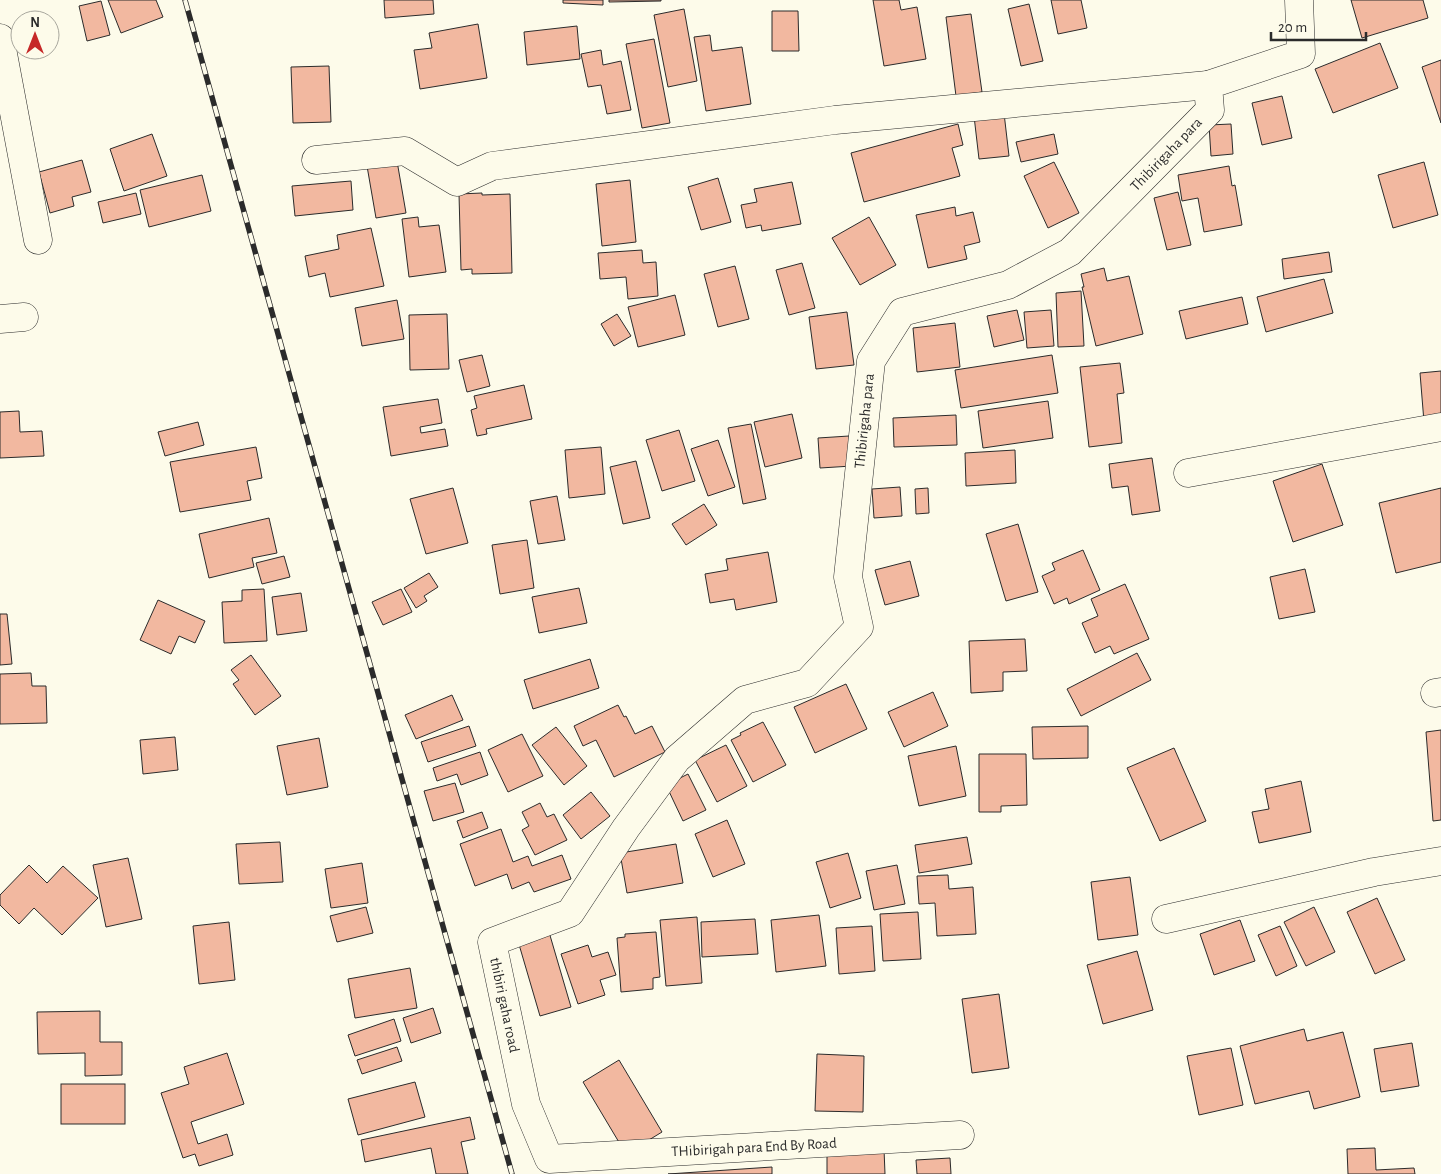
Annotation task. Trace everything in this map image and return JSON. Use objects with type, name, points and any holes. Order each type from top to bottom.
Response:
[{"type":"street","points":[[316,160],[405,151],[457,182],[492,166],[815,123],[1208,85],[1301,54],[1300,0]]},
{"type":"street","points":[[0,38],[38,240]]},
{"type":"street","name":"Thibirigaha para","points":[[626,828],[677,759],[746,700],[807,683],[859,627],[848,577],[871,360],[902,312],[1008,285],[1070,252],[1210,110],[1208,85]]},
{"type":"street","points":[[1188,473],[1441,427]]},
{"type":"street","name":"thibiri gaha road","points":[[549,1159],[526,1104],[492,942],[570,913],[626,828]]},
{"type":"street","points":[[1166,919],[1374,872],[1441,861]]},
{"type":"street","name":"THibirigah para End By Road","points":[[549,1159],[960,1135]]},
{"type":"building","points":[[108,0],[156,0],[163,17],[121,33]]},
{"type":"building","points":[[384,0],[433,0],[434,14],[385,18]]},
{"type":"building","points":[[563,0],[603,0],[603,5],[563,3]]},
{"type":"building","points":[[609,0],[661,0],[661,1],[609,2]]},
{"type":"building","points":[[873,0],[899,0],[901,10],[917,7],[926,59],[884,66]]},
{"type":"building","points":[[1051,0],[1081,0],[1087,28],[1058,34]]},
{"type":"building","points":[[1351,0],[1423,0],[1428,18],[1362,38]]},
{"type":"building","points":[[101,1],[110,35],[87,41],[79,6]]},
{"type":"building","points":[[1029,4],[1043,61],[1021,66],[1008,9]]},
{"type":"building","points":[[684,9],[697,81],[668,87],[654,15]]},
{"type":"building","points":[[772,11],[798,11],[799,51],[772,51]]},
{"type":"building","points":[[971,14],[982,92],[956,96],[946,17]]},
{"type":"building","points":[[478,24],[487,78],[420,89],[414,50],[432,48],[429,33]]},
{"type":"building","points":[[577,26],[580,59],[527,65],[524,32]]},
{"type":"building","points":[[710,35],[712,51],[742,47],[751,104],[706,111],[694,37]]},
{"type":"building","points":[[654,39],[670,123],[642,128],[626,44]]},
{"type":"building","points":[[1380,43],[1398,88],[1333,113],[1315,69]]},
{"type":"building","points":[[601,50],[603,65],[621,61],[631,110],[607,114],[601,85],[588,87],[581,54]]},
{"type":"building","points":[[1441,60],[1441,123],[1422,67]]},
{"type":"building","points":[[329,66],[331,122],[293,123],[291,67]]},
{"type":"building","points":[[1282,96],[1292,138],[1262,145],[1252,103]]},
{"type":"building","points":[[1004,113],[1009,156],[979,159],[974,116]]},
{"type":"building","points":[[958,124],[963,145],[952,148],[960,176],[864,202],[851,153]]},
{"type":"building","points":[[1231,124],[1233,154],[1211,156],[1209,125]]},
{"type":"building","points":[[152,134],[167,176],[124,191],[110,149]]},
{"type":"building","points":[[1054,134],[1058,154],[1021,162],[1016,142]]},
{"type":"building","points":[[82,160],[91,192],[72,197],[74,206],[50,213],[39,172]]},
{"type":"building","points":[[397,161],[406,213],[376,218],[367,166]]},
{"type":"building","points":[[1054,162],[1079,213],[1048,228],[1024,176]]},
{"type":"building","points":[[1424,162],[1438,215],[1393,228],[1378,175]]},
{"type":"building","points":[[1229,166],[1232,186],[1235,185],[1242,225],[1204,232],[1198,198],[1182,201],[1178,175]]},
{"type":"building","points":[[202,175],[211,211],[149,227],[140,190]]},
{"type":"building","points":[[718,178],[731,222],[701,230],[688,187]]},
{"type":"building","points":[[630,180],[636,242],[602,246],[596,184]]},
{"type":"building","points":[[351,181],[353,210],[295,216],[292,186]]},
{"type":"building","points":[[792,182],[801,224],[762,231],[761,225],[746,228],[741,205],[757,202],[754,189]]},
{"type":"building","points":[[1178,192],[1191,245],[1167,250],[1154,198]]},
{"type":"building","points":[[136,193],[141,214],[103,223],[98,202]]},
{"type":"building","points":[[482,193],[482,195],[510,194],[512,273],[472,274],[472,269],[461,270],[459,194]]},
{"type":"building","points":[[955,207],[956,216],[973,212],[980,242],[964,246],[967,259],[928,268],[916,215]]},
{"type":"building","points":[[418,217],[419,227],[439,225],[446,272],[409,277],[402,219]]},
{"type":"building","points":[[869,217],[896,265],[860,285],[832,238]]},
{"type":"building","points":[[371,228],[384,286],[330,297],[325,273],[309,277],[305,256],[339,249],[337,235]]},
{"type":"building","points":[[642,250],[643,263],[656,262],[658,296],[628,299],[626,277],[600,279],[598,253]]},
{"type":"building","points":[[1329,252],[1332,272],[1284,279],[1282,259]]},
{"type":"building","points":[[802,263],[815,308],[789,315],[776,270]]},
{"type":"building","points":[[735,266],[749,319],[718,327],[704,274]]},
{"type":"building","points":[[1104,268],[1107,281],[1129,276],[1143,334],[1096,346],[1082,287],[1084,287],[1081,274]]},
{"type":"building","points":[[1324,279],[1333,313],[1266,332],[1257,297]]},
{"type":"building","points":[[1081,291],[1084,346],[1058,347],[1056,293]]},
{"type":"building","points":[[675,295],[685,335],[638,347],[628,307]]},
{"type":"building","points":[[1242,297],[1248,324],[1186,339],[1179,311]]},
{"type":"building","points":[[397,300],[404,339],[362,346],[355,308]]},
{"type":"building","points":[[1017,310],[1024,340],[994,347],[987,316]]},
{"type":"building","points":[[1051,310],[1054,346],[1027,348],[1024,312]]},
{"type":"building","points":[[847,312],[854,365],[816,369],[809,317]]},
{"type":"building","points":[[447,314],[449,369],[410,370],[409,315]]},
{"type":"building","points":[[617,314],[631,336],[614,346],[601,324]]},
{"type":"building","points":[[955,323],[960,367],[917,372],[913,328]]},
{"type":"building","points":[[482,355],[490,386],[467,392],[459,360]]},
{"type":"building","points":[[1052,355],[1058,393],[961,408],[955,370]]},
{"type":"building","points":[[1120,363],[1124,393],[1117,394],[1122,443],[1089,447],[1080,367]]},
{"type":"building","points":[[1441,371],[1441,421],[1424,422],[1420,373]]},
{"type":"building","points":[[524,385],[532,419],[486,429],[487,434],[477,436],[471,410],[477,408],[474,396]]},
{"type":"building","points":[[438,399],[442,423],[420,427],[421,433],[445,429],[448,446],[391,456],[383,407]]},
{"type":"building","points":[[1048,401],[1053,438],[983,448],[978,411]]},
{"type":"building","points":[[19,411],[20,432],[42,431],[44,456],[0,458],[0,412]]},
{"type":"building","points":[[792,414],[802,458],[765,467],[754,422]]},
{"type":"building","points":[[956,415],[957,445],[894,447],[893,418]]},
{"type":"building","points":[[198,422],[204,445],[165,456],[158,432]]},
{"type":"building","points":[[751,424],[766,499],[743,504],[728,428]]},
{"type":"building","points":[[679,430],[695,481],[662,491],[646,440]]},
{"type":"building","points":[[849,436],[852,466],[820,468],[818,438]]},
{"type":"building","points":[[718,440],[735,487],[708,496],[691,449]]},
{"type":"building","points":[[256,447],[262,478],[247,481],[251,500],[180,512],[170,462]]},
{"type":"building","points":[[601,447],[605,494],[569,498],[565,450]]},
{"type":"building","points":[[1015,450],[1016,483],[966,486],[965,453]]},
{"type":"building","points":[[1152,458],[1160,511],[1132,515],[1128,486],[1112,488],[1109,464]]},
{"type":"building","points":[[636,461],[650,518],[623,524],[610,467]]},
{"type":"building","points":[[1322,464],[1343,525],[1293,542],[1273,481]]},
{"type":"building","points":[[900,487],[902,516],[874,518],[872,489]]},
{"type":"building","points":[[453,488],[468,543],[426,554],[410,499]]},
{"type":"building","points":[[928,488],[929,513],[916,514],[915,489]]},
{"type":"building","points":[[1441,488],[1441,562],[1396,573],[1379,503]]},
{"type":"building","points":[[557,496],[565,540],[538,544],[530,501]]},
{"type":"building","points":[[704,504],[717,525],[686,545],[672,524]]},
{"type":"building","points":[[269,518],[277,553],[252,558],[254,567],[209,578],[199,534]]},
{"type":"building","points":[[1018,524],[1038,592],[1006,601],[986,534]]},
{"type":"building","points":[[527,540],[534,588],[500,594],[492,545]]},
{"type":"building","points":[[1083,550],[1100,590],[1069,604],[1067,598],[1054,604],[1042,576],[1055,570],[1052,563]]},
{"type":"building","points":[[768,552],[777,602],[736,610],[734,599],[710,603],[705,574],[728,570],[726,559]]},
{"type":"building","points":[[284,556],[290,577],[262,584],[256,563]]},
{"type":"building","points":[[910,561],[919,596],[885,605],[875,570]]},
{"type":"building","points":[[1305,569],[1315,612],[1279,619],[1270,577]]},
{"type":"building","points":[[429,573],[438,587],[424,596],[427,601],[416,608],[404,588]]},
{"type":"building","points":[[1125,584],[1149,639],[1114,654],[1110,646],[1095,653],[1082,623],[1098,616],[1091,599]]},
{"type":"building","points":[[579,588],[587,623],[539,633],[532,597]]},
{"type":"building","points":[[264,589],[267,641],[224,643],[222,602],[242,601],[242,590]]},
{"type":"building","points":[[401,589],[412,612],[383,625],[372,602]]},
{"type":"building","points":[[301,593],[307,631],[277,635],[272,597]]},
{"type":"building","points":[[158,600],[205,621],[195,643],[179,636],[171,654],[140,640]]},
{"type":"building","points":[[0,614],[7,614],[12,664],[0,665]]},
{"type":"building","points":[[1025,639],[1027,671],[1003,672],[1003,691],[971,693],[969,641]]},
{"type":"building","points":[[1137,653],[1151,680],[1081,716],[1067,689]]},
{"type":"building","points":[[251,655],[281,696],[255,715],[233,684],[239,680],[231,670]]},
{"type":"building","points":[[590,659],[599,688],[533,709],[524,680]]},
{"type":"building","points":[[31,673],[32,686],[46,686],[47,723],[0,724],[0,674]]},
{"type":"building","points":[[846,684],[867,729],[815,753],[794,707]]},
{"type":"building","points":[[933,692],[948,726],[904,747],[888,712]]},
{"type":"building","points":[[452,695],[463,720],[416,739],[405,715]]},
{"type":"building","points":[[618,705],[635,734],[652,726],[665,752],[614,777],[596,740],[583,746],[574,726]]},
{"type":"building","points":[[763,722],[786,765],[753,782],[731,740],[741,735],[740,733]]},
{"type":"building","points":[[469,726],[476,746],[428,762],[421,742]]},
{"type":"building","points":[[1088,726],[1088,758],[1033,759],[1032,727]]},
{"type":"building","points":[[556,727],[587,766],[564,785],[532,745]]},
{"type":"building","points":[[1441,730],[1441,820],[1433,821],[1426,732]]},
{"type":"building","points":[[522,734],[543,776],[508,792],[488,750]]},
{"type":"building","points":[[175,737],[178,770],[143,774],[140,740]]},
{"type":"building","points":[[319,738],[328,787],[287,795],[277,746]]},
{"type":"building","points":[[726,745],[747,786],[717,802],[695,760]]},
{"type":"building","points":[[956,746],[966,796],[919,806],[908,756]]},
{"type":"building","points":[[1174,748],[1206,821],[1160,841],[1127,768]]},
{"type":"building","points":[[480,752],[488,775],[461,785],[457,774],[437,781],[433,768]]},
{"type":"building","points":[[979,754],[1026,754],[1027,805],[1001,806],[1001,812],[979,812]]},
{"type":"building","points":[[688,774],[706,810],[683,821],[666,785]]},
{"type":"building","points":[[1301,781],[1311,832],[1259,843],[1252,812],[1269,809],[1265,789]]},
{"type":"building","points":[[455,783],[464,812],[433,821],[424,791]]},
{"type":"building","points":[[591,792],[610,816],[581,839],[563,815]]},
{"type":"building","points":[[540,803],[547,817],[554,814],[567,840],[535,855],[522,830],[529,826],[522,812]]},
{"type":"building","points":[[482,812],[488,828],[463,838],[457,821]]},
{"type":"building","points":[[727,820],[745,864],[713,877],[695,834]]},
{"type":"building","points":[[501,829],[513,862],[528,856],[532,866],[562,855],[571,879],[534,892],[529,882],[512,889],[507,874],[475,886],[460,844]]},
{"type":"building","points":[[967,837],[972,864],[919,873],[915,845]]},
{"type":"building","points":[[280,842],[283,882],[239,884],[236,844]]},
{"type":"building","points":[[676,844],[683,883],[627,893],[620,853]]},
{"type":"building","points":[[848,853],[861,898],[830,908],[816,862]]},
{"type":"building","points":[[128,858],[142,919],[106,927],[93,865]]},
{"type":"building","points":[[362,863],[368,903],[331,908],[325,869]]},
{"type":"building","points":[[29,865],[47,883],[63,866],[98,898],[62,935],[34,908],[19,924],[0,905],[0,895]]},
{"type":"building","points":[[897,865],[905,904],[874,910],[866,871]]},
{"type":"building","points":[[948,875],[949,889],[973,887],[976,934],[937,936],[935,903],[919,904],[917,876]]},
{"type":"building","points":[[1130,877],[1138,935],[1098,940],[1091,882]]},
{"type":"building","points":[[1377,898],[1405,960],[1375,974],[1347,912]]},
{"type":"building","points":[[366,907],[373,933],[337,942],[330,916]]},
{"type":"building","points":[[1314,907],[1335,952],[1306,966],[1284,922]]},
{"type":"building","points":[[918,912],[921,959],[883,961],[880,914]]},
{"type":"building","points":[[819,915],[826,966],[776,972],[771,920]]},
{"type":"building","points":[[697,917],[702,983],[666,986],[660,920]]},
{"type":"building","points":[[755,919],[758,954],[702,957],[701,922]]},
{"type":"building","points":[[1240,920],[1255,961],[1214,975],[1200,934]]},
{"type":"building","points":[[229,922],[235,980],[199,984],[193,926]]},
{"type":"building","points":[[872,926],[875,971],[839,974],[836,928]]},
{"type":"building","points":[[1280,926],[1297,966],[1276,976],[1258,935]]},
{"type":"building","points":[[549,932],[571,1007],[540,1016],[518,941]]},
{"type":"building","points":[[656,932],[660,977],[653,978],[653,989],[621,992],[617,938],[625,937],[625,934]]},
{"type":"building","points":[[588,945],[592,957],[608,952],[616,975],[600,980],[605,995],[578,1004],[561,954]]},
{"type":"building","points":[[1137,951],[1153,1010],[1103,1024],[1087,965]]},
{"type":"building","points":[[410,968],[417,1008],[355,1018],[348,979]]},
{"type":"building","points":[[999,994],[1009,1068],[972,1073],[962,999]]},
{"type":"building","points":[[433,1008],[441,1033],[411,1043],[403,1018]]},
{"type":"building","points":[[100,1011],[100,1042],[122,1042],[122,1075],[85,1076],[85,1053],[38,1054],[37,1012]]},
{"type":"building","points":[[394,1019],[401,1041],[355,1056],[348,1035]]},
{"type":"building","points":[[1304,1029],[1307,1041],[1343,1032],[1360,1097],[1314,1109],[1309,1091],[1255,1104],[1240,1046]]},
{"type":"building","points":[[1412,1043],[1419,1086],[1381,1092],[1374,1049]]},
{"type":"building","points":[[397,1047],[402,1061],[362,1074],[357,1060]]},
{"type":"building","points":[[1231,1048],[1243,1105],[1199,1115],[1187,1056]]},
{"type":"building","points":[[227,1053],[244,1104],[191,1122],[198,1144],[227,1134],[233,1155],[199,1166],[195,1154],[183,1158],[161,1093],[189,1084],[184,1067]]},
{"type":"building","points":[[817,1054],[864,1056],[863,1112],[815,1111]]},
{"type":"building","points":[[619,1060],[662,1132],[626,1154],[583,1082]]},
{"type":"building","points":[[415,1082],[425,1117],[358,1135],[348,1099]]},
{"type":"building","points":[[61,1084],[125,1084],[125,1124],[61,1124]]},
{"type":"building","points":[[470,1117],[475,1139],[461,1142],[468,1174],[436,1174],[431,1148],[365,1162],[361,1140]]},
{"type":"building","points":[[1375,1148],[1376,1170],[1414,1168],[1415,1174],[1348,1174],[1347,1149]]},
{"type":"building","points":[[884,1149],[885,1174],[827,1174],[827,1150]]},
{"type":"building","points":[[950,1158],[951,1174],[917,1174],[916,1160]]},
{"type":"building","points":[[772,1167],[772,1174],[668,1174]]},
{"type":"railway","points":[[185,0],[512,1174]]}]
